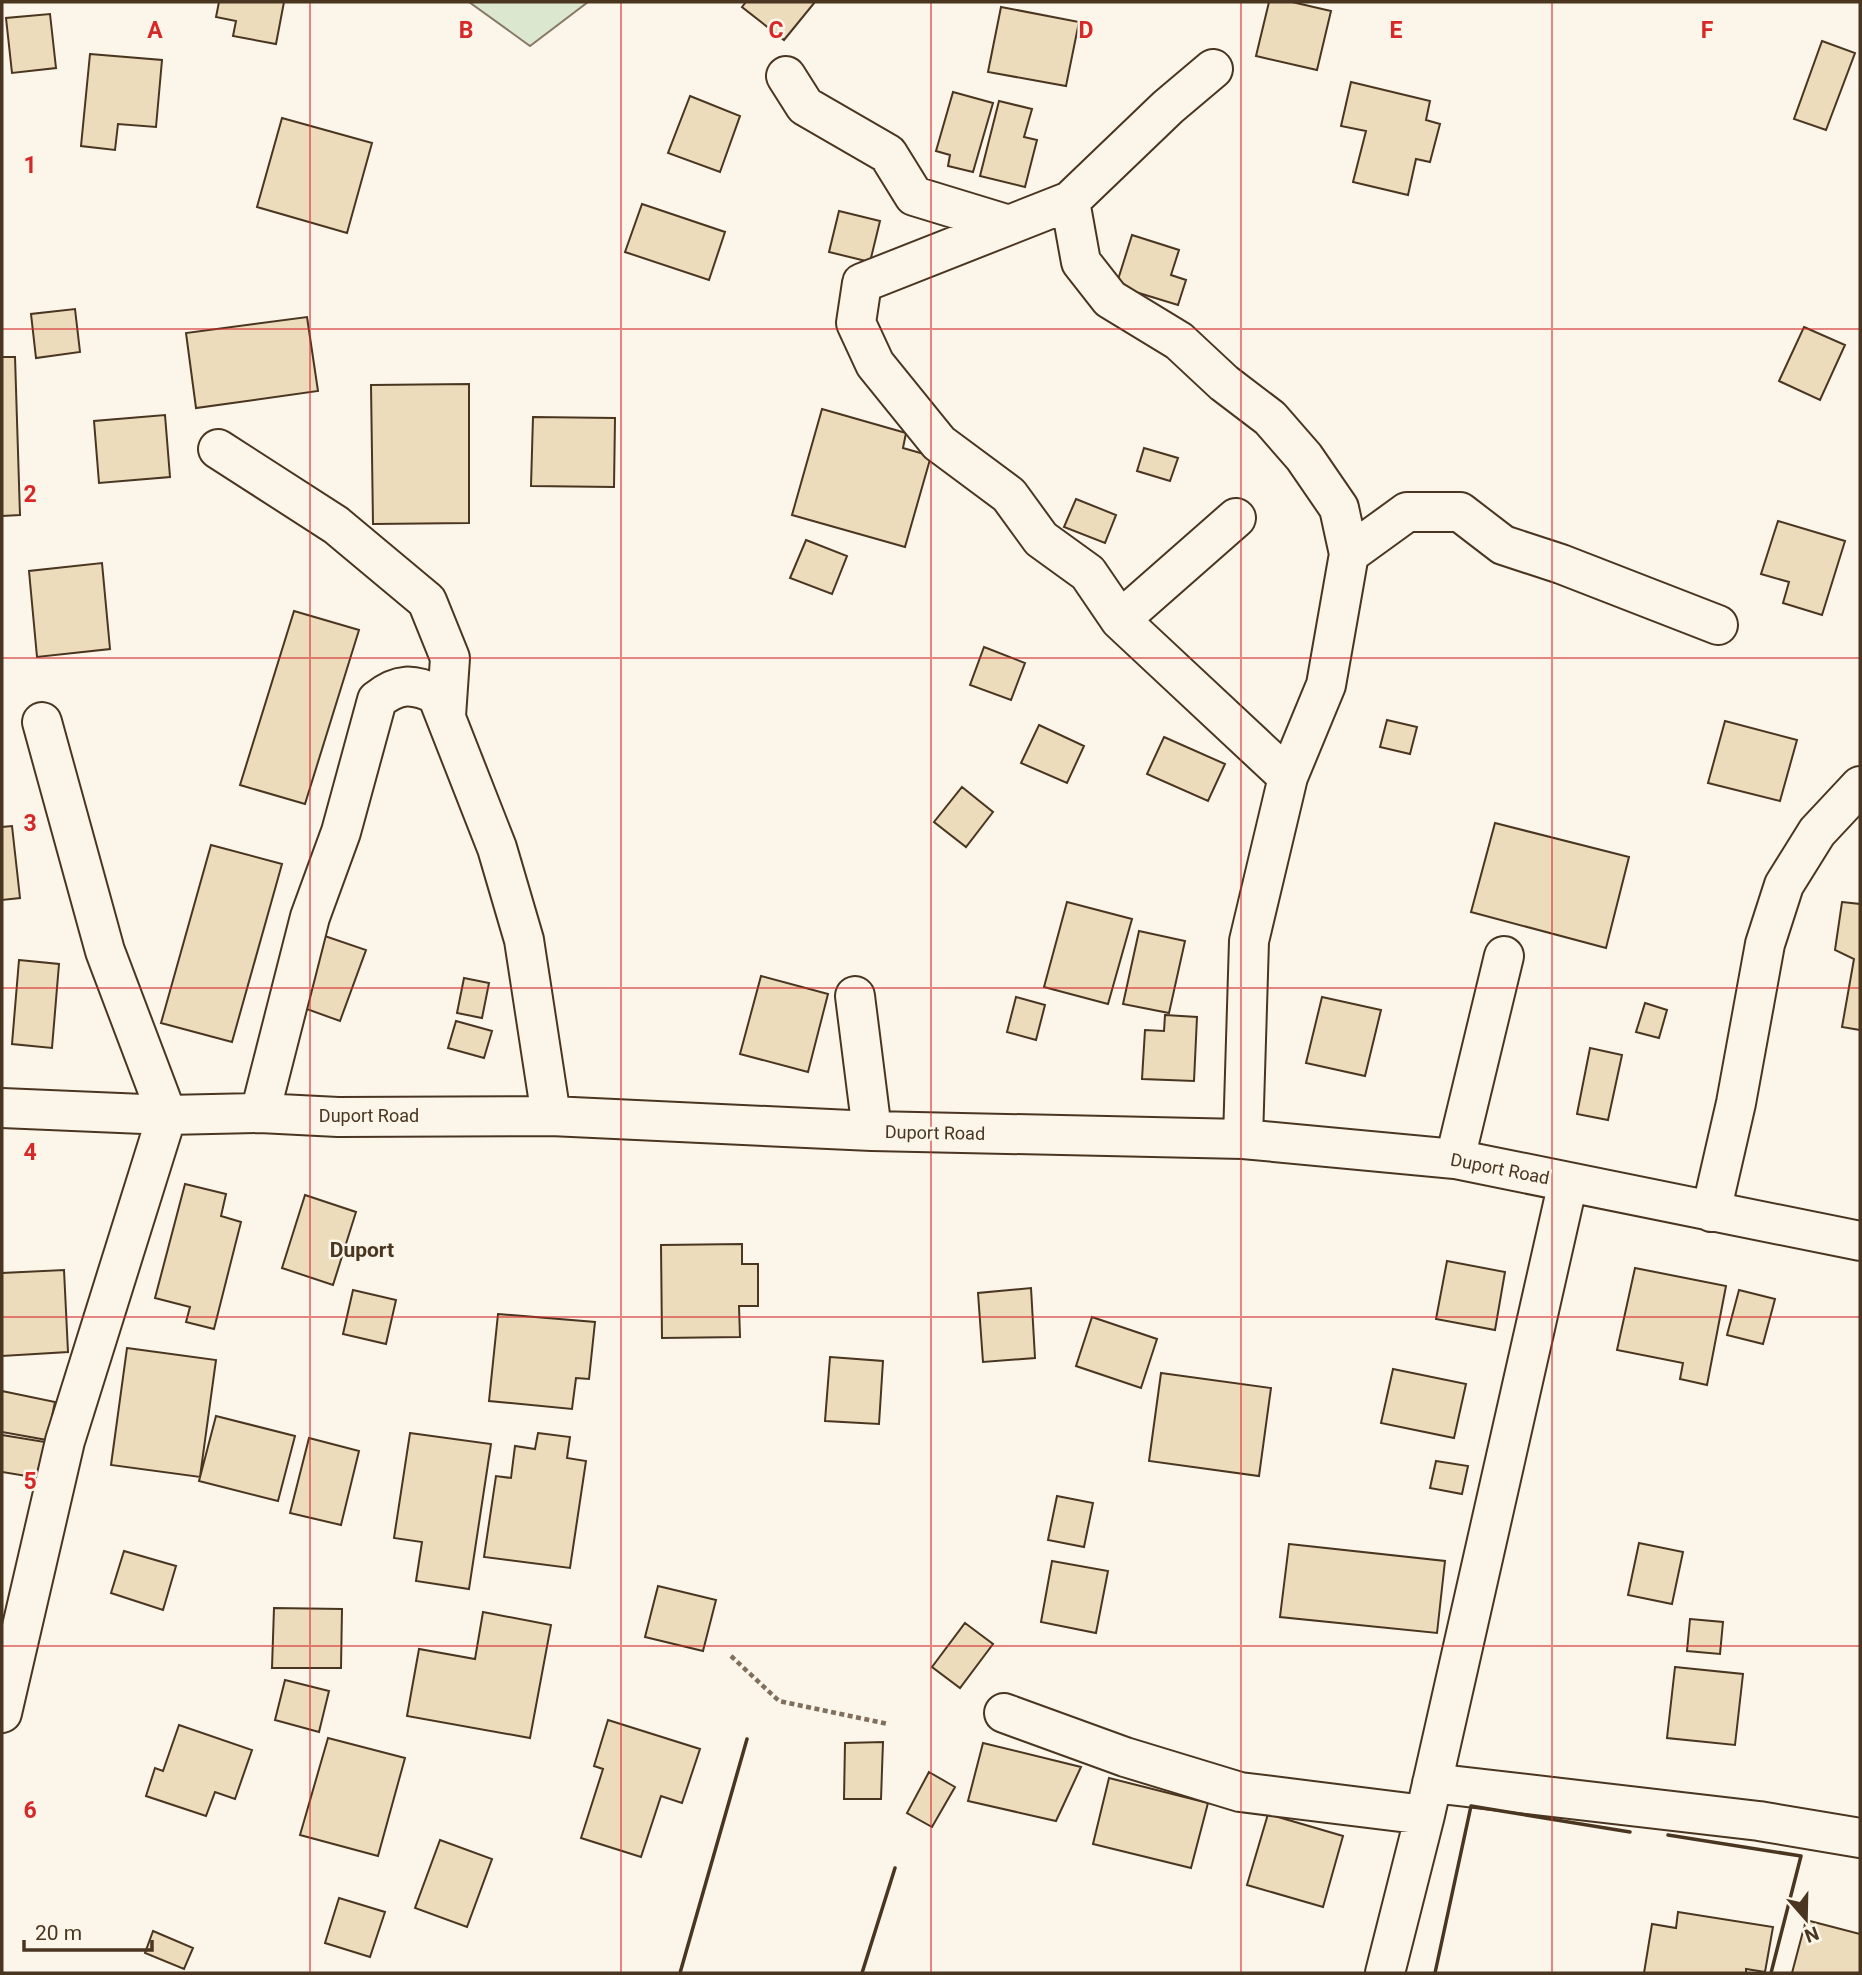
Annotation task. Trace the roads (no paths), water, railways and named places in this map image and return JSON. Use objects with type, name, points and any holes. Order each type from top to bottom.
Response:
[{"type":"street","points":[[1213,69],[1168,107],[1070,201],[862,284],[856,323],[875,365],[939,443],[1009,495],[1041,539],[1088,573],[1120,620],[1288,777]]},
{"type":"street","points":[[786,76],[805,106],[888,154],[914,196],[1009,225]]},
{"type":"street","points":[[1070,201],[1081,262],[1110,299],[1179,341],[1224,383],[1270,418],[1304,457],[1339,508],[1349,554],[1326,685],[1288,777],[1249,941],[1243,1139]]},
{"type":"street","points":[[218,449],[336,525],[427,601],[450,658],[446,716]]},
{"type":"street","points":[[1349,554],[1407,512],[1460,512],[1503,545],[1561,564],[1718,625]]},
{"type":"street","points":[[1120,620],[1236,518]]},
{"type":"street","points":[[260,1113],[310,917],[341,832],[377,700],[391,689],[419,686],[437,695],[498,848],[524,940],[551,1116]]},
{"type":"street","points":[[2,1713],[65,1441],[167,1115],[105,951],[42,722]]},
{"type":"street","points":[[1711,1212],[1736,1103],[1765,944],[1784,885],[1817,832],[1860,786]]},
{"type":"street","points":[[1455,1159],[1504,956]]},
{"type":"street","points":[[855,996],[872,1131]]},
{"type":"street","name":"Duport Road","points":[[2,1108],[167,1115],[260,1113],[338,1117],[551,1116],[872,1131],[1243,1139],[1455,1159],[1860,1241]]},
{"type":"street","points":[[1385,1973],[1428,1799],[1568,1182]]},
{"type":"street","points":[[1004,1713],[1125,1757],[1240,1792],[1428,1799],[1759,1821],[1860,1838]]},
{"type":"district","name":"Duport","points":[[362,1250]]}]
